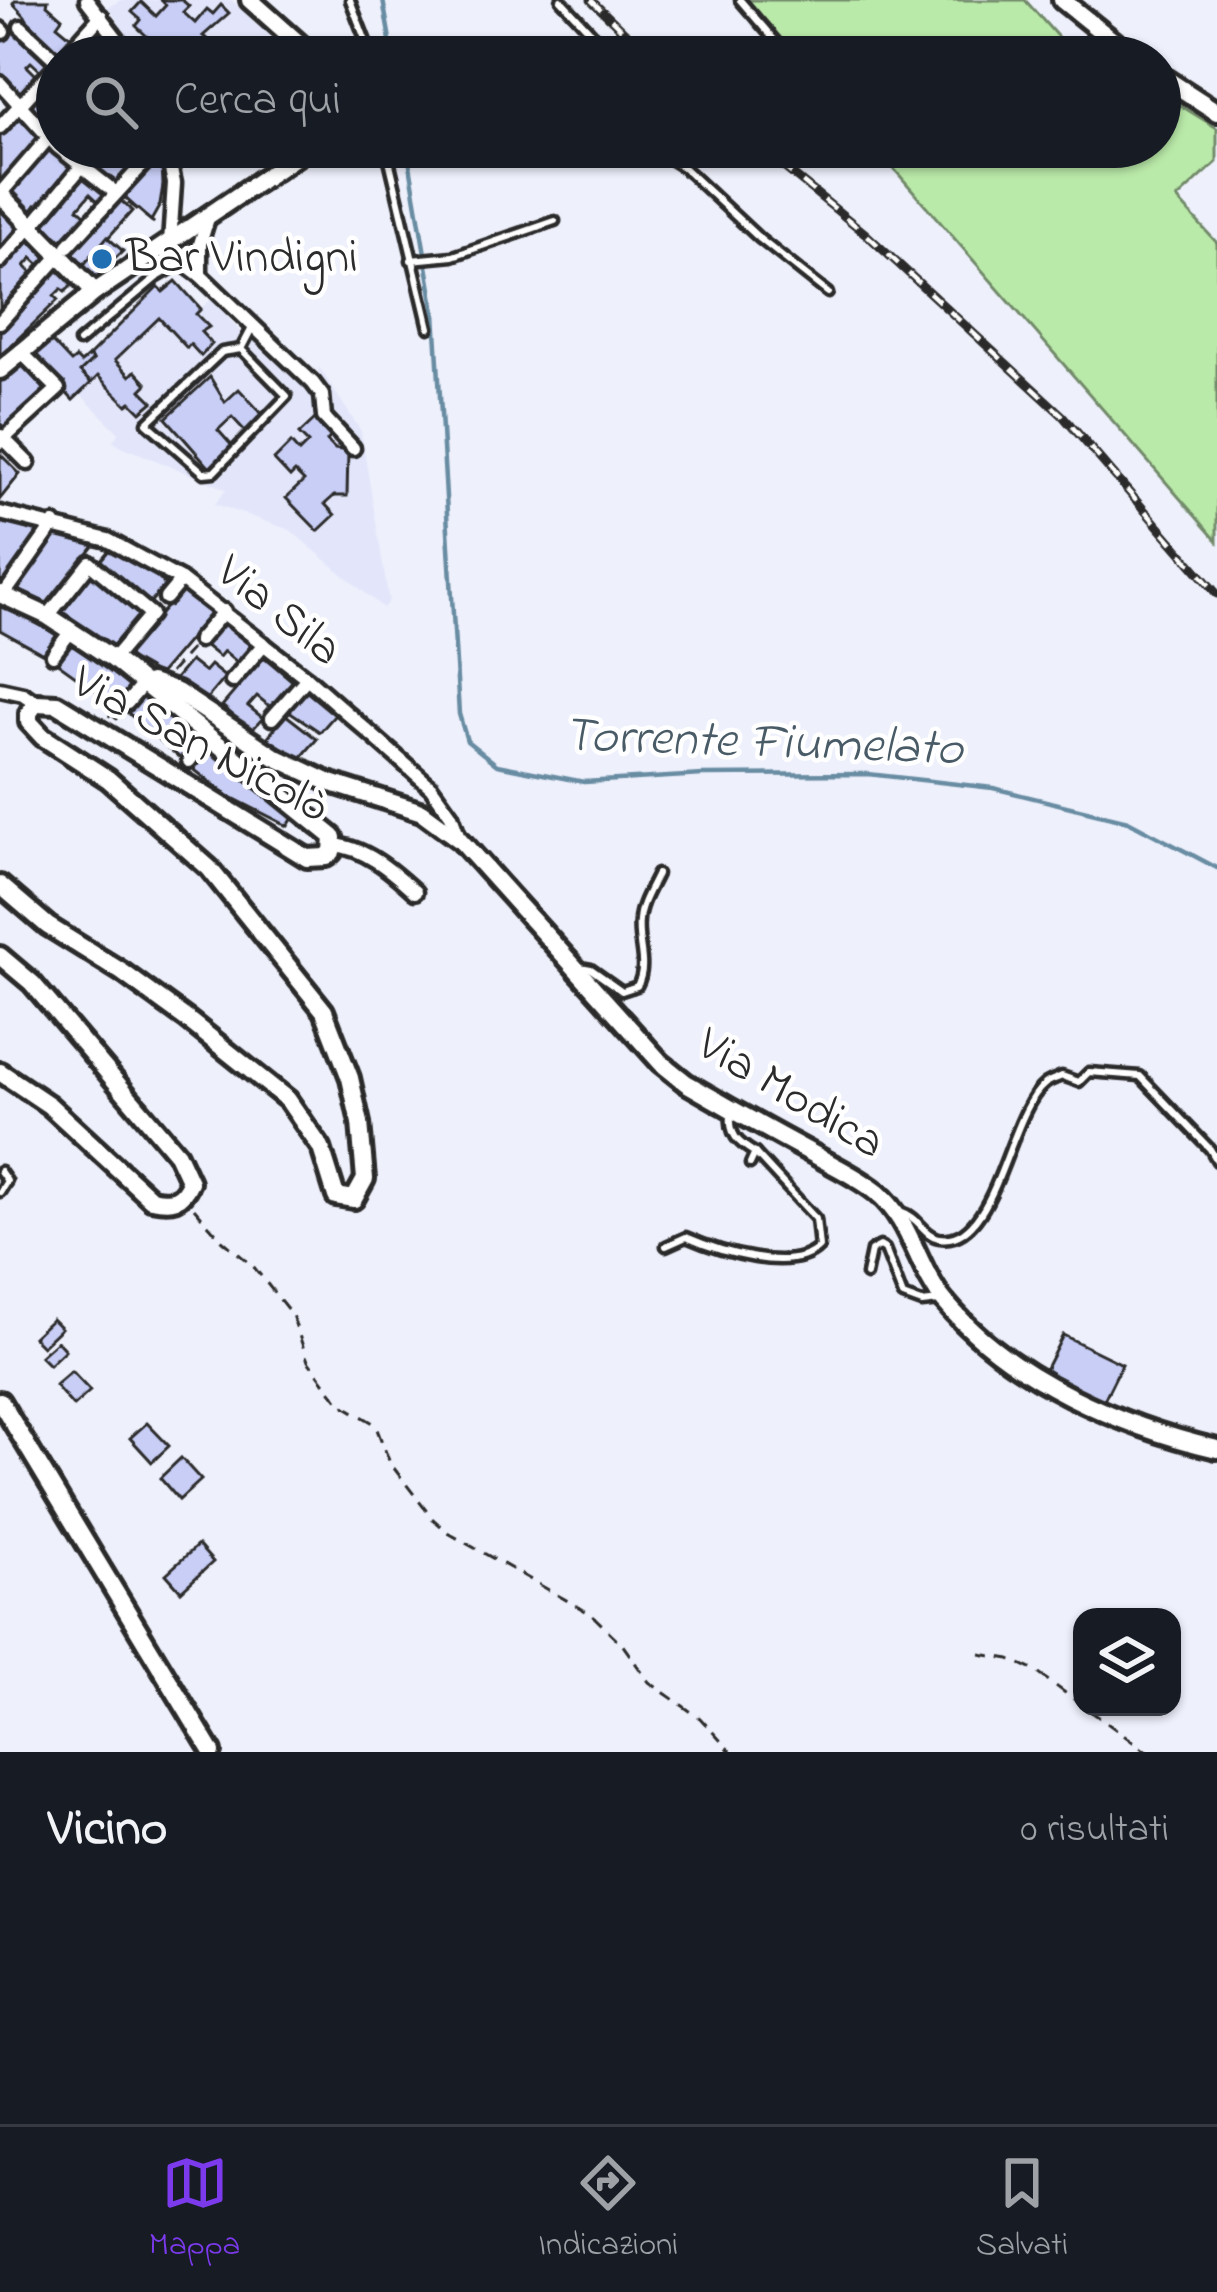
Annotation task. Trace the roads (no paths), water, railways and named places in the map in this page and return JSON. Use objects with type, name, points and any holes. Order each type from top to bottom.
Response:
[{"type":"main road","points":[[250,0],[289,36]]},
{"type":"main road","points":[[1062,0],[1107,36]]},
{"type":"main road","points":[[1181,89],[1217,112]]},
{"type":"main road","points":[[0,370],[95,292],[277,168]]},
{"type":"main road","points":[[0,194],[64,250],[95,292]]},
{"type":"main road","name":"Via San Nicolò","points":[[0,886],[47,926],[188,1020],[288,1100],[321,1148],[336,1196],[346,1200],[362,1191],[364,1153],[350,1078],[323,1010],[200,859],[108,779],[34,729],[29,713],[36,703],[63,708],[307,858],[326,857],[333,845],[328,830],[208,736],[153,683],[47,616],[1,595]]},
{"type":"main road","name":"Via Modica","points":[[153,683],[275,757],[328,782],[422,812],[460,840],[661,1063],[731,1109],[865,1184],[893,1209],[943,1299],[1010,1361],[1104,1413],[1170,1438],[1217,1449]]},
{"type":"main road","points":[[0,956],[32,983],[177,1154],[190,1182],[182,1198],[172,1202],[151,1199],[49,1105],[0,1072]]},
{"type":"main road","points":[[0,1401],[212,1752]]},
{"type":"street","points":[[87,0],[114,36]]},
{"type":"street","points":[[82,36],[101,16]]},
{"type":"street","points":[[21,27],[36,40]]},
{"type":"street","points":[[0,83],[36,120]]},
{"type":"street","points":[[0,127],[36,87]]},
{"type":"street","points":[[0,194],[36,159]]},
{"type":"street","points":[[0,261],[80,168]]},
{"type":"street","points":[[85,168],[116,193]]},
{"type":"street","points":[[0,322],[139,168]]},
{"type":"street","points":[[172,168],[167,241],[183,262],[322,394],[324,417],[353,448]]},
{"type":"street","points":[[200,275],[200,244],[208,216]]},
{"type":"street","points":[[20,351],[58,389],[1,439],[28,464]]},
{"type":"street","name":"Via Sila","points":[[0,513],[108,540],[181,580],[307,678],[431,787],[452,815],[460,840]]},
{"type":"street","points":[[1,595],[54,524]]},
{"type":"street","points":[[47,616],[90,563],[151,614],[112,659]]},
{"type":"street","points":[[166,598],[181,580]]},
{"type":"street","points":[[200,640],[224,611]]},
{"type":"street","points":[[53,656],[71,631]]},
{"type":"street","points":[[232,681],[264,644]]},
{"type":"street","points":[[272,718],[307,678]]},
{"type":"street","points":[[124,710],[153,683]]},
{"type":"street","points":[[0,689],[23,694],[36,703]]},
{"type":"street","points":[[189,761],[208,736]]},
{"type":"street","points":[[333,845],[344,845],[376,860],[416,892]]},
{"type":"lane","points":[[350,0],[364,36]]},
{"type":"lane","points":[[561,0],[594,36]]},
{"type":"lane","points":[[740,0],[771,36]]},
{"type":"lane","points":[[391,168],[429,328]]},
{"type":"lane","points":[[684,168],[760,239],[828,293]]},
{"type":"lane","points":[[411,260],[453,256],[555,221]]},
{"type":"lane","points":[[79,342],[156,278],[183,262]]},
{"type":"lane","points":[[241,349],[253,325]]},
{"type":"lane","points":[[241,349],[287,396],[214,472],[204,472],[147,423],[222,352],[241,349]]},
{"type":"lane","points":[[571,965],[591,969],[622,991],[637,986],[643,970],[640,909],[657,874]]},
{"type":"lane","points":[[893,1209],[914,1216],[930,1235],[944,1240],[965,1234],[980,1216],[1043,1084],[1062,1076],[1079,1082],[1089,1072],[1140,1076],[1217,1162]]},
{"type":"lane","points":[[666,1246],[686,1237],[753,1257],[796,1259],[810,1256],[819,1247],[816,1219],[755,1154],[737,1142],[730,1129],[731,1109]]},
{"type":"lane","points":[[751,1164],[755,1154]]},
{"type":"lane","points":[[0,1171],[7,1181],[0,1192]]},
{"type":"lane","points":[[866,1275],[871,1251],[880,1246],[903,1296],[922,1303],[943,1299]]},
{"type":"waterway","name":"Torrente Fiumelato","points":[[383,0],[389,36]]},
{"type":"waterway","name":"Torrente Fiumelato","points":[[411,168],[435,313],[459,714],[467,741],[497,765],[584,782],[703,775],[868,774],[993,788],[1128,821],[1217,868]]},
{"type":"railway","points":[[591,0],[628,36]]},
{"type":"railway","points":[[785,168],[866,234],[1062,415],[1217,594]]},
{"type":"place","name":"Bar Vindigni","points":[[102,259]]}]
